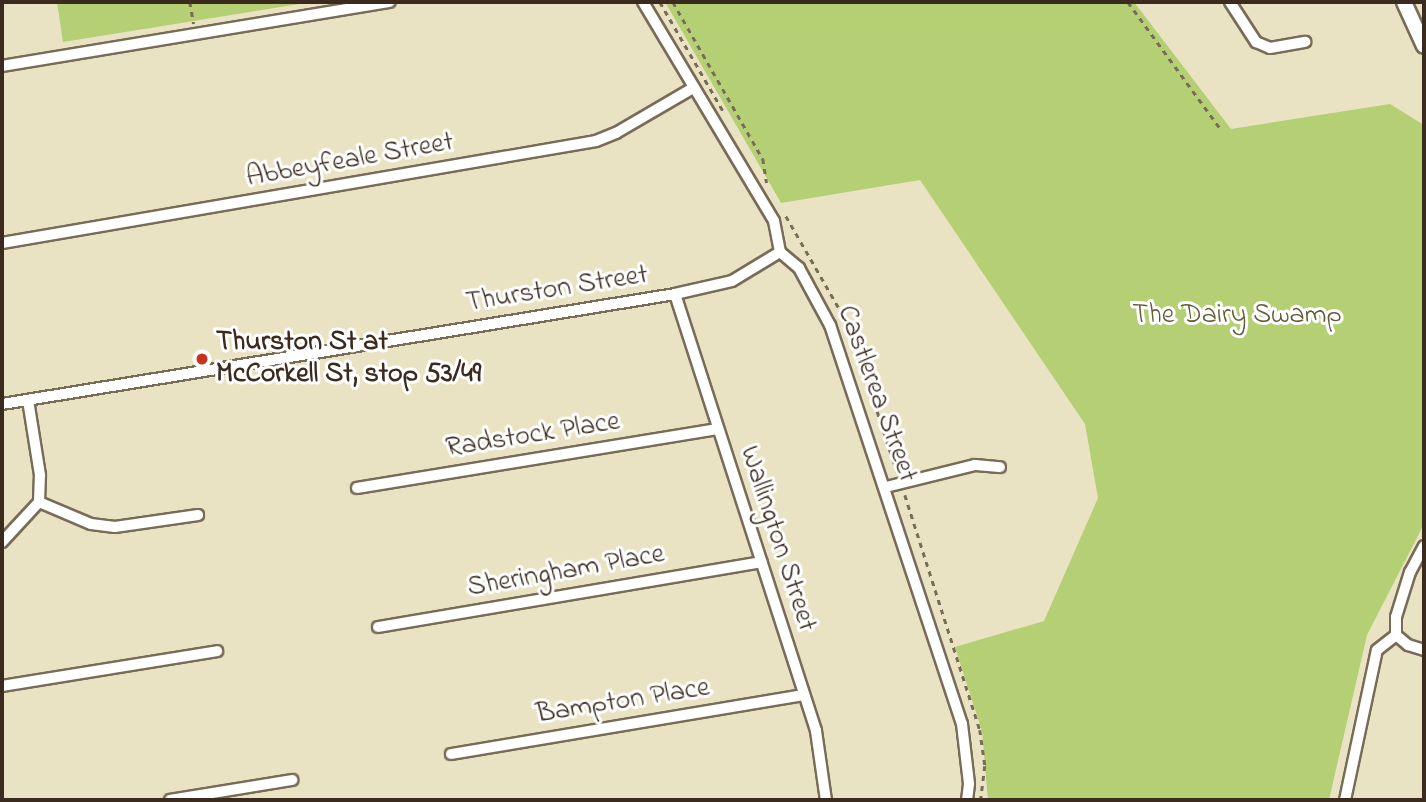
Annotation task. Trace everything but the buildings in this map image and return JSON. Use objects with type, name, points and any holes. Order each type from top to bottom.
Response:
[{"type":"street","points":[[2,66],[390,2]]},
{"type":"street","points":[[643,2],[774,221],[780,252]]},
{"type":"street","points":[[1230,2],[1256,42],[1270,48],[1305,42]]},
{"type":"street","points":[[1404,2],[1424,46]]},
{"type":"street","name":"Abbeyfeale Street","points":[[2,243],[596,141],[616,134],[693,88]]},
{"type":"street","name":"Thurston Street","points":[[2,404],[675,294],[732,281],[780,252]]},
{"type":"street","name":"Castlerea Street","points":[[780,252],[799,268],[830,325],[886,487],[962,724],[969,785],[967,800]]},
{"type":"street","name":"Wallington Street","points":[[675,294],[816,731],[826,800]]},
{"type":"street","points":[[2,542],[39,502],[40,475],[28,400]]},
{"type":"street","name":"Radstock Place","points":[[357,488],[717,429]]},
{"type":"street","points":[[886,487],[975,465],[1000,467]]},
{"type":"street","points":[[39,502],[91,524],[115,527],[198,515]]},
{"type":"street","points":[[1396,635],[1396,617],[1410,572],[1424,546]]},
{"type":"street","name":"Sheringham Place","points":[[378,627],[762,562]]},
{"type":"street","points":[[1396,635],[1408,645],[1424,650]]},
{"type":"street","points":[[1345,800],[1377,650],[1396,635]]},
{"type":"street","points":[[2,686],[217,651]]},
{"type":"street","name":"Bampton Place","points":[[451,754],[803,695]]},
{"type":"street","points":[[170,800],[292,780]]},
{"type":"path","points":[[190,2],[194,24]]},
{"type":"path","points":[[660,2],[726,116]]},
{"type":"path","points":[[673,2],[763,159],[767,183],[760,173]]},
{"type":"path","points":[[1128,2],[1220,128]]},
{"type":"path","points":[[780,206],[844,317],[862,364],[980,730],[985,766],[981,800]]},
{"type":"green space","points":[[57,2],[312,2],[63,42]]},
{"type":"green space","name":"The Dairy Swamp","points":[[665,2],[1134,2],[1231,129],[1390,104],[1424,125],[1424,524],[1367,635],[1329,800],[988,800],[982,731],[955,647],[1044,621],[1098,498],[1085,424],[920,180],[781,203]]},
{"type":"place","name":"Thurston St at McCorkell St, stop 53/49","points":[[202,359]]}]
